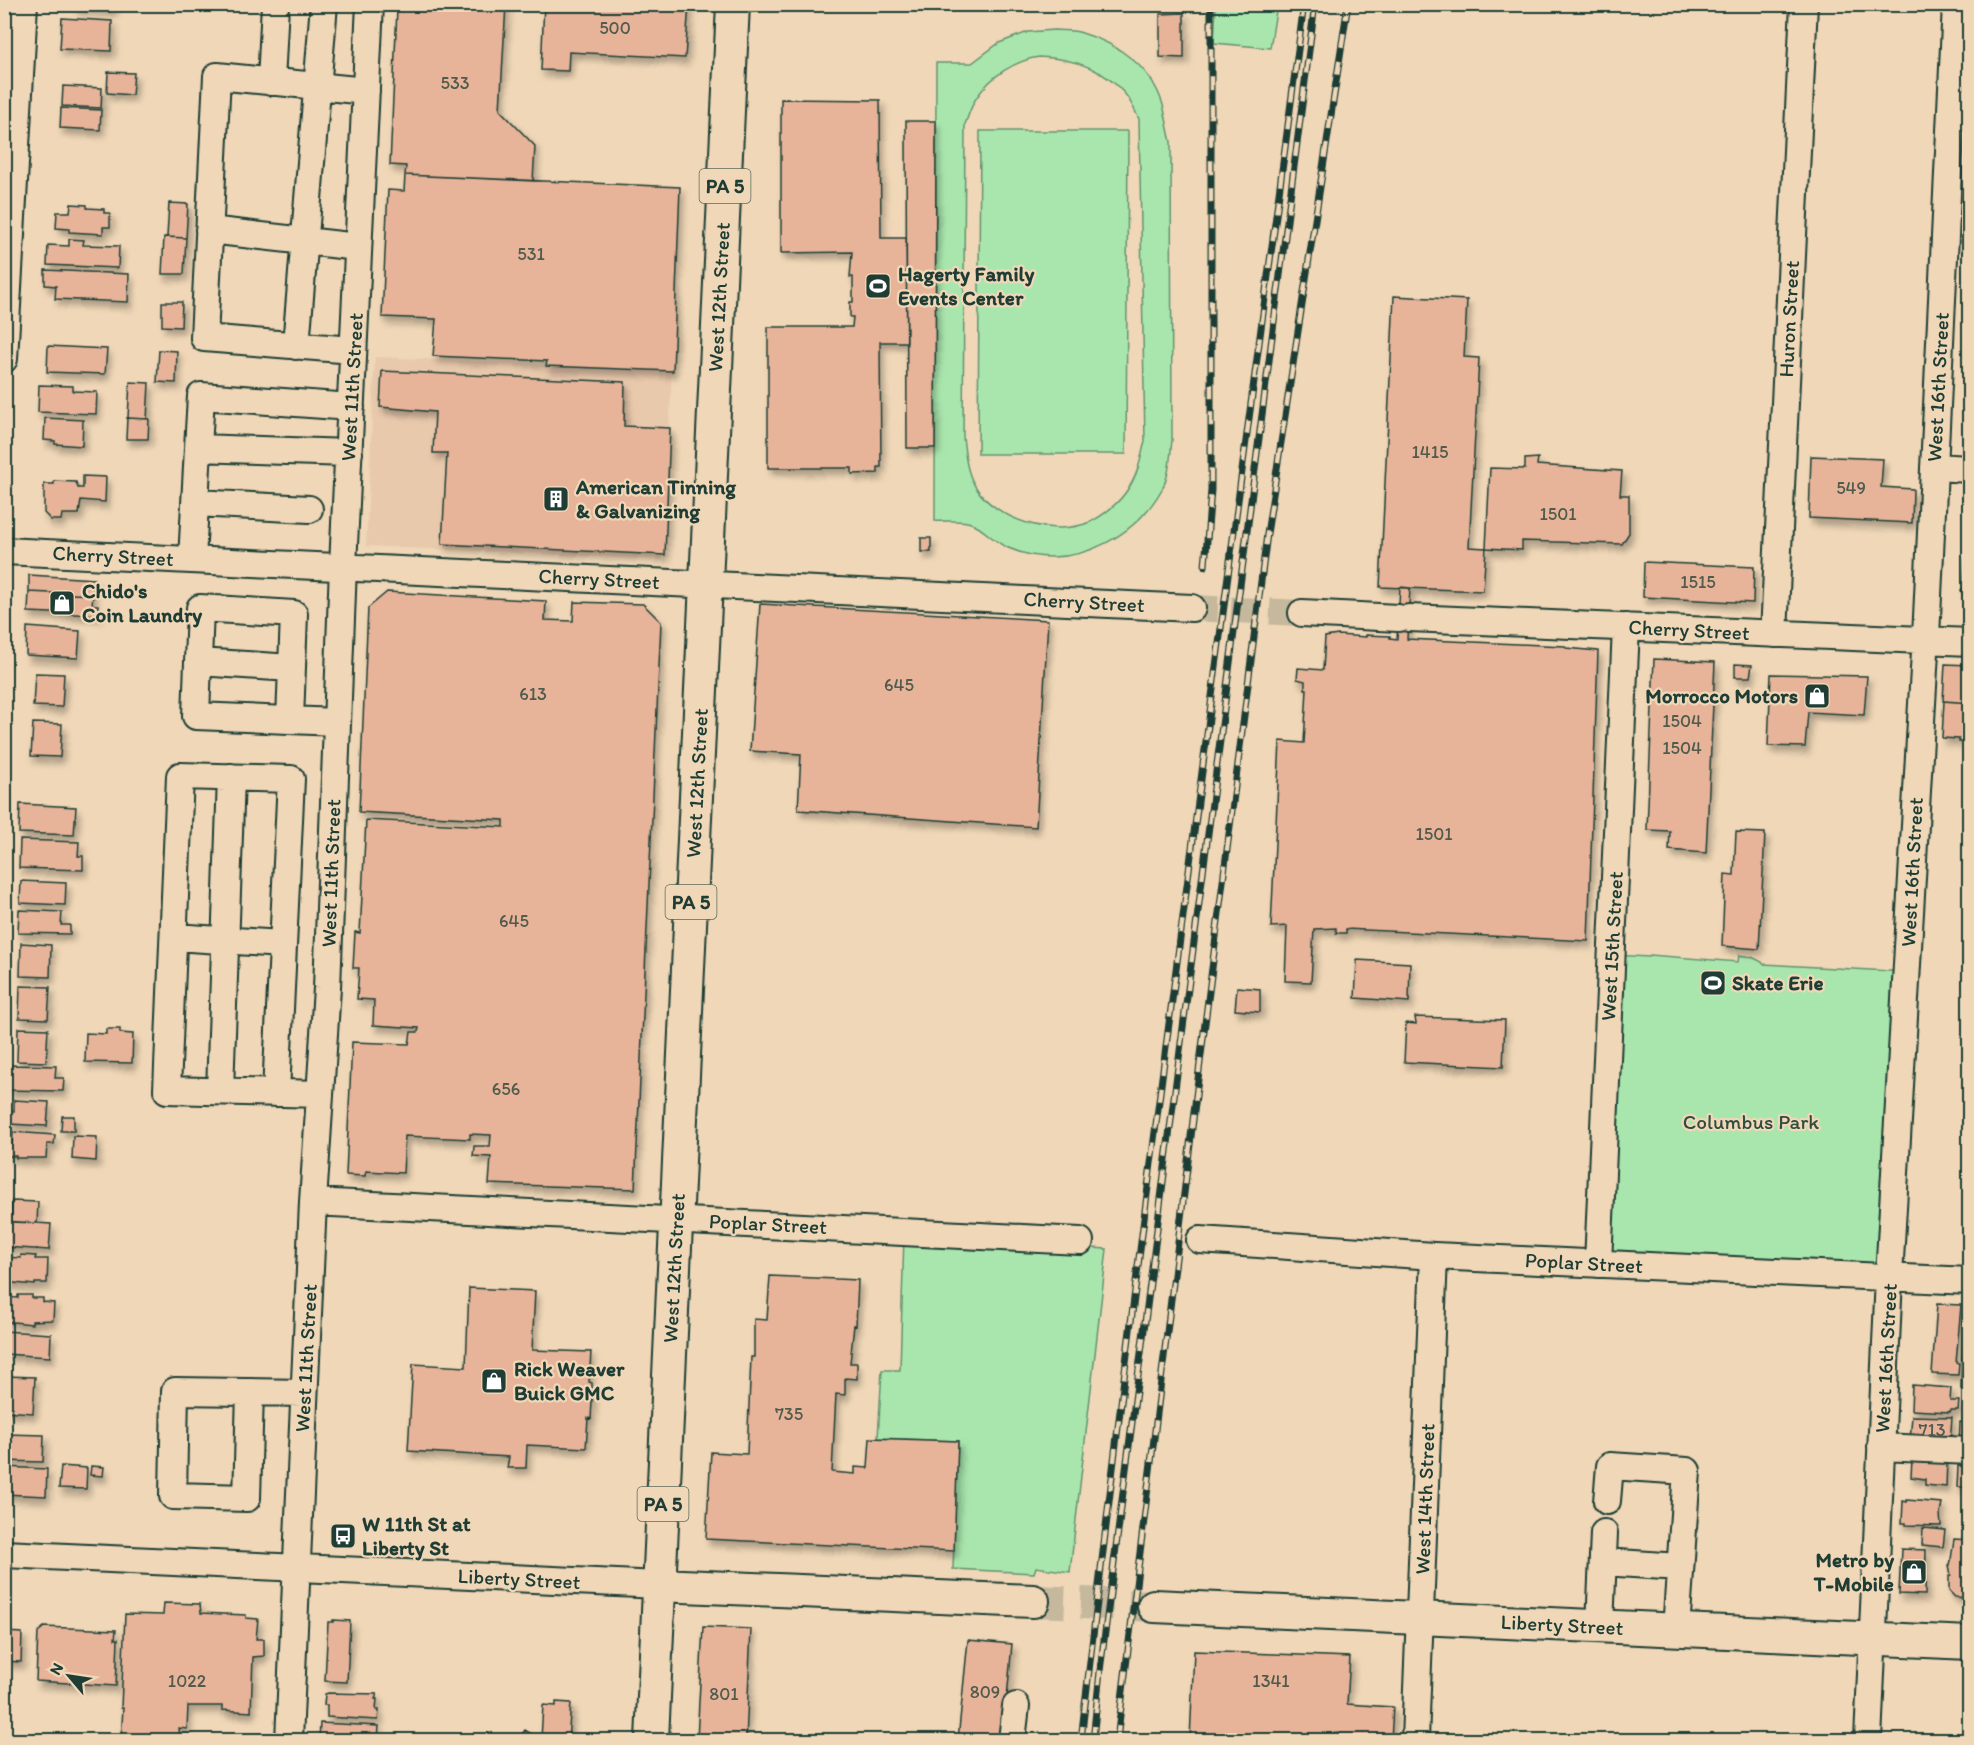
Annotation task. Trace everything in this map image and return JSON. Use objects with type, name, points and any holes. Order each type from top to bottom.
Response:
[{"type":"main road","name":"West 12th Street","points":[[652,1740],[733,4]]},
{"type":"main road","name":"Liberty Street","points":[[659,1585],[1033,1601]]},
{"type":"main road","name":"Liberty Street","points":[[1154,1606],[1970,1643]]},
{"type":"street","points":[[4,359],[8,231],[24,4]]},
{"type":"street","points":[[271,82],[275,4]]},
{"type":"street","points":[[296,346],[324,4]]},
{"type":"street","name":"West 11th Street","points":[[289,1740],[313,1202],[327,988],[343,566],[370,4]]},
{"type":"street","name":"Huron Street","points":[[1774,634],[1804,4]]},
{"type":"street","name":"West 16th Street","points":[[1868,1740],[1889,1277],[1925,640],[1956,4]]},
{"type":"street","points":[[353,350],[204,338],[217,76],[366,92]]},
{"type":"street","points":[[209,230],[358,247]]},
{"type":"street","points":[[192,560],[201,396],[351,407]]},
{"type":"street","points":[[198,448],[349,453]]},
{"type":"street","points":[[1934,467],[1970,469]]},
{"type":"street","points":[[195,503],[309,509]]},
{"type":"street","name":"Cherry Street","points":[[4,552],[343,566],[1192,608]]},
{"type":"street","points":[[290,720],[294,614],[201,608],[196,716],[290,720],[337,722]]},
{"type":"street","name":"Cherry Street","points":[[1302,613],[1970,642]]},
{"type":"street","name":"West 15th Street","points":[[1598,1264],[1626,627]]},
{"type":"street","points":[[198,662],[292,668]]},
{"type":"street","points":[[276,1093],[291,779],[180,776],[167,1090],[220,1092],[320,1094]]},
{"type":"street","points":[[220,1092],[231,777]]},
{"type":"street","points":[[174,937],[283,944]]},
{"type":"street","name":"Poplar Street","points":[[313,1202],[1080,1240]]},
{"type":"street","name":"Poplar Street","points":[[1200,1240],[1434,1256],[1970,1281]]},
{"type":"street","name":"West 14th Street","points":[[1415,1740],[1434,1256]]},
{"type":"street","points":[[250,1392],[247,1498],[173,1496],[175,1391],[250,1392],[304,1393]]},
{"type":"street","points":[[1881,1447],[1970,1451]]},
{"type":"street","points":[[1607,1502],[1610,1466],[1688,1471],[1676,1630]]},
{"type":"street","points":[[1600,1626],[1604,1533]]},
{"type":"street","name":"Liberty Street","points":[[4,1554],[659,1585]]},
{"type":"street","points":[[1603,1562],[1680,1567]]},
{"type":"street","points":[[1012,1740],[1016,1706]]},
{"type":"shaded area","name":"American Tinning & Galvanizing","points":[[375,357],[672,371],[663,560],[366,546]]},
{"type":"green space","points":[[1216,5],[1277,5],[1270,48],[1214,43]]},
{"type":"green space","points":[[1054,30],[1079,32],[1109,44],[1132,59],[1151,80],[1158,92],[1171,142],[1172,440],[1167,477],[1151,505],[1123,532],[1107,543],[1089,550],[1051,557],[1031,555],[1008,548],[971,523],[935,521],[936,63],[972,63],[999,43],[1028,32]],"holes":[[[1051,58],[1075,62],[1107,77],[1127,97],[1139,119],[1145,441],[1134,478],[1116,504],[1090,522],[1059,528],[1043,527],[1010,517],[984,498],[970,474],[963,437],[965,124],[975,100],[996,76],[1030,59]]]},
{"type":"green space","points":[[980,131],[1128,131],[1126,454],[978,454]]},
{"type":"green space","name":"Columbus Park","points":[[1612,955],[1649,957],[1650,955],[1738,962],[1739,955],[1752,957],[1763,964],[1907,972],[1889,1277],[1598,1264]]},
{"type":"green space","points":[[904,1236],[1107,1249],[1070,1572],[1036,1567],[1034,1573],[953,1569],[958,1441],[878,1438],[882,1370],[900,1370]]},
{"type":"building","points":[[75,4],[113,4],[113,10],[75,8]]},
{"type":"building","points":[[467,4],[506,4],[500,110],[535,146],[533,181],[405,175],[406,166],[390,165],[397,9],[467,13]]},
{"type":"building","points":[[544,4],[689,4],[685,58],[569,52],[568,71],[541,70]]},
{"type":"building","points":[[1184,13],[1184,58],[1160,57],[1160,14]]},
{"type":"building","points":[[62,18],[112,21],[111,51],[60,49]]},
{"type":"building","points":[[108,72],[134,73],[132,95],[107,93]]},
{"type":"building","points":[[63,86],[102,88],[101,108],[62,106]]},
{"type":"building","points":[[781,99],[880,100],[881,238],[906,238],[907,342],[880,342],[881,467],[878,467],[878,473],[852,474],[852,468],[768,468],[768,327],[852,327],[853,317],[850,317],[850,302],[853,302],[853,277],[850,277],[852,252],[781,253]]},
{"type":"building","points":[[61,108],[101,110],[100,130],[60,128]]},
{"type":"building","points":[[906,121],[936,121],[935,448],[907,448]]},
{"type":"building","points":[[405,175],[680,187],[673,371],[546,366],[547,361],[433,356],[436,319],[382,317],[388,190],[404,191]]},
{"type":"building","points":[[169,203],[188,204],[186,238],[167,237]]},
{"type":"building","points":[[71,204],[104,209],[104,213],[110,213],[110,227],[103,227],[103,234],[69,232],[69,229],[56,228],[57,212],[70,212]]},
{"type":"building","points":[[164,237],[186,238],[184,274],[162,274]]},
{"type":"building","points":[[69,239],[84,240],[83,245],[119,246],[118,268],[47,265],[48,245],[69,246]]},
{"type":"building","points":[[45,270],[129,274],[128,302],[55,299],[56,286],[45,285]]},
{"type":"building","points":[[1394,296],[1467,300],[1464,357],[1479,358],[1469,547],[1486,548],[1483,591],[1380,587]]},
{"type":"building","points":[[162,302],[182,302],[181,327],[162,326]]},
{"type":"building","points":[[48,346],[107,349],[105,374],[47,372]]},
{"type":"building","points":[[159,350],[177,351],[176,383],[157,382]]},
{"type":"building","name":"American Tinning & Galvanizing","points":[[382,371],[625,382],[624,426],[670,428],[665,555],[442,544],[447,453],[433,453],[435,412],[380,407]]},
{"type":"building","points":[[130,382],[149,383],[147,419],[128,418]]},
{"type":"building","points":[[39,385],[73,386],[73,391],[97,392],[96,414],[38,412]]},
{"type":"building","points":[[45,418],[83,420],[82,446],[55,444],[55,441],[44,440]]},
{"type":"building","points":[[127,418],[149,419],[148,439],[126,439]]},
{"type":"building","points":[[1811,456],[1883,459],[1881,487],[1913,489],[1912,523],[1809,518]]},
{"type":"building","points":[[1538,458],[1537,465],[1622,471],[1620,495],[1629,495],[1629,533],[1622,544],[1522,541],[1522,550],[1486,548],[1490,468],[1525,469],[1525,459]]},
{"type":"building","points":[[83,476],[106,477],[105,502],[81,500],[79,514],[62,514],[61,520],[51,520],[44,513],[44,484],[54,484],[54,481],[76,482],[78,488],[83,488]]},
{"type":"building","points":[[921,538],[931,538],[931,552],[921,552]]},
{"type":"building","points":[[1965,559],[1970,559],[1969,599],[1961,590],[1964,588]]},
{"type":"building","points":[[1644,562],[1754,567],[1753,603],[1643,597]]},
{"type":"building","points":[[29,575],[94,579],[93,595],[29,592]]},
{"type":"building","points":[[1400,587],[1410,588],[1407,639],[1565,646],[1566,648],[1598,651],[1588,941],[1346,929],[1346,933],[1336,933],[1336,928],[1314,929],[1311,982],[1285,981],[1287,926],[1271,927],[1280,741],[1304,743],[1307,689],[1305,689],[1305,681],[1297,679],[1298,668],[1323,670],[1325,637],[1338,635],[1366,637],[1366,635],[1390,636],[1390,638],[1397,639]]},
{"type":"building","points":[[29,592],[93,595],[92,605],[98,605],[98,615],[28,612]]},
{"type":"building","points":[[387,592],[546,601],[545,620],[573,621],[574,602],[643,604],[661,622],[635,1189],[489,1184],[491,1157],[473,1156],[474,1146],[490,1146],[491,1135],[470,1134],[470,1139],[405,1136],[403,1173],[366,1171],[365,1176],[346,1175],[352,1042],[409,1044],[411,1032],[418,1032],[419,1028],[373,1025],[374,1000],[357,999],[359,968],[353,968],[355,932],[360,933],[366,820],[504,827],[504,820],[359,812],[368,608]]},
{"type":"building","points":[[760,604],[1048,620],[1036,827],[798,810],[801,754],[750,751]]},
{"type":"building","points":[[27,627],[80,631],[78,658],[26,655]]},
{"type":"building","points":[[1654,659],[1715,662],[1706,853],[1669,850],[1670,831],[1647,830]]},
{"type":"building","points":[[1735,664],[1752,665],[1750,677],[1735,677]]},
{"type":"building","points":[[1945,664],[1970,665],[1970,703],[1943,701]]},
{"type":"building","points":[[35,673],[64,674],[62,707],[33,706]]},
{"type":"building","points":[[1771,674],[1867,676],[1864,715],[1808,712],[1805,747],[1768,746]]},
{"type":"building","points":[[1944,701],[1970,703],[1970,742],[1942,738]]},
{"type":"building","points":[[33,723],[62,724],[60,757],[31,756]]},
{"type":"building","points":[[20,804],[76,807],[74,835],[19,833]]},
{"type":"building","points":[[1736,832],[1765,833],[1759,949],[1722,946],[1725,874],[1734,875]]},
{"type":"building","points":[[20,840],[79,842],[78,856],[83,856],[83,870],[19,868]]},
{"type":"building","points":[[21,881],[66,883],[65,905],[20,903]]},
{"type":"building","points":[[19,910],[62,912],[61,925],[70,925],[70,934],[18,933]]},
{"type":"building","points":[[21,943],[51,945],[50,977],[20,976]]},
{"type":"building","points":[[1357,960],[1410,963],[1409,1002],[1355,998]]},
{"type":"building","points":[[20,986],[50,987],[48,1019],[19,1018]]},
{"type":"building","points":[[1237,987],[1260,989],[1260,1012],[1235,1010]]},
{"type":"building","points":[[1415,1017],[1505,1020],[1503,1067],[1404,1062],[1406,1023],[1416,1024]]},
{"type":"building","points":[[18,1028],[48,1029],[46,1062],[17,1061]]},
{"type":"building","points":[[106,1029],[120,1029],[120,1033],[133,1034],[132,1063],[85,1062],[86,1033],[106,1034]]},
{"type":"building","points":[[6,1065],[56,1066],[55,1078],[64,1078],[63,1091],[5,1090]]},
{"type":"building","points":[[14,1100],[49,1102],[47,1126],[9,1124],[10,1111],[14,1111]]},
{"type":"building","points":[[62,1116],[74,1116],[74,1131],[61,1131]]},
{"type":"building","points":[[13,1132],[55,1135],[54,1144],[47,1144],[46,1158],[8,1156]]},
{"type":"building","points":[[73,1136],[97,1137],[96,1161],[72,1159]]},
{"type":"building","points":[[12,1201],[38,1202],[37,1223],[11,1222]]},
{"type":"building","points":[[4,1221],[51,1224],[49,1250],[4,1247]]},
{"type":"building","points":[[21,1255],[36,1256],[35,1259],[48,1259],[47,1283],[35,1283],[35,1285],[4,1282],[4,1257],[21,1258]]},
{"type":"building","points":[[770,1276],[858,1280],[856,1326],[854,1325],[850,1363],[857,1363],[857,1379],[845,1378],[845,1395],[836,1394],[832,1472],[855,1474],[855,1467],[868,1468],[870,1438],[958,1441],[954,1551],[706,1539],[711,1452],[747,1454],[751,1357],[754,1357],[754,1319],[767,1320]]},
{"type":"building","points":[[469,1288],[535,1291],[532,1350],[591,1352],[589,1382],[592,1383],[592,1401],[591,1419],[588,1418],[586,1448],[527,1445],[526,1468],[507,1468],[509,1457],[408,1451],[413,1364],[466,1367]]},
{"type":"building","points":[[18,1295],[32,1295],[32,1298],[43,1298],[43,1302],[54,1303],[53,1320],[32,1321],[32,1324],[4,1321],[4,1297],[18,1298]]},
{"type":"building","points":[[1937,1304],[1961,1305],[1956,1363],[1959,1363],[1958,1375],[1932,1374]]},
{"type":"building","points":[[1964,1305],[1970,1305],[1970,1389],[1961,1389]]},
{"type":"building","points":[[4,1331],[51,1334],[50,1357],[4,1354]]},
{"type":"building","points":[[4,1376],[35,1377],[33,1413],[4,1411]]},
{"type":"building","points":[[1912,1385],[1951,1388],[1950,1401],[1959,1401],[1958,1410],[1950,1410],[1950,1412],[1911,1410]]},
{"type":"building","points":[[1912,1416],[1952,1417],[1950,1444],[1910,1441]]},
{"type":"building","points":[[1960,1422],[1970,1423],[1970,1446],[1959,1445]]},
{"type":"building","points":[[4,1434],[44,1435],[43,1462],[4,1461]]},
{"type":"building","points":[[1912,1459],[1947,1460],[1946,1487],[1925,1485],[1925,1479],[1911,1477]]},
{"type":"building","points":[[61,1466],[87,1468],[86,1489],[59,1488]]},
{"type":"building","points":[[91,1466],[104,1467],[103,1476],[90,1475]]},
{"type":"building","points":[[1958,1466],[1970,1467],[1970,1487],[1957,1487]]},
{"type":"building","points":[[4,1467],[47,1469],[46,1496],[4,1494]]},
{"type":"building","points":[[1907,1500],[1942,1503],[1941,1526],[1902,1523],[1903,1501],[1907,1502]]},
{"type":"building","points":[[1923,1528],[1945,1530],[1943,1547],[1922,1545]]},
{"type":"building","points":[[1954,1539],[1970,1540],[1970,1598],[1955,1597],[1949,1591],[1949,1576],[1951,1576],[1949,1566]]},
{"type":"building","points":[[1901,1549],[1926,1550],[1925,1595],[1899,1594]]},
{"type":"building","points":[[164,1603],[200,1604],[201,1613],[246,1615],[246,1618],[258,1619],[256,1639],[264,1639],[264,1656],[253,1657],[251,1712],[222,1710],[222,1706],[188,1706],[187,1729],[179,1728],[180,1737],[189,1737],[188,1740],[121,1740],[125,1614],[163,1615]]},
{"type":"building","points":[[333,1620],[350,1621],[347,1682],[325,1681],[328,1622],[333,1622]]},
{"type":"building","points":[[44,1627],[116,1630],[115,1639],[118,1639],[116,1686],[36,1681],[38,1632]]},
{"type":"building","points":[[703,1627],[751,1629],[746,1740],[697,1740]]},
{"type":"building","points":[[4,1632],[22,1633],[21,1662],[4,1661]]},
{"type":"building","points":[[968,1640],[1012,1644],[1003,1740],[958,1740]]},
{"type":"building","points":[[1194,1651],[1350,1657],[1347,1704],[1393,1707],[1391,1740],[1190,1740]]},
{"type":"building","points":[[325,1694],[377,1694],[375,1699],[377,1699],[376,1710],[379,1710],[378,1720],[327,1717],[327,1705],[324,1705]]},
{"type":"building","points":[[556,1702],[571,1703],[568,1740],[541,1740],[543,1705],[556,1706]]},
{"type":"building","points":[[320,1723],[379,1726],[378,1740],[319,1740]]},
{"type":"building","points":[[525,1730],[541,1740],[518,1740]]},
{"type":"tunnel","points":[[1192,608],[1302,613]]},
{"type":"tunnel","points":[[1033,1601],[1154,1606]]},
{"type":"railway","points":[[1205,566],[1211,490],[1211,4]]},
{"type":"railway","points":[[1081,1740],[1133,1306],[1304,4]]},
{"type":"railway","points":[[1093,1740],[1100,1671],[1315,4]]},
{"type":"railway","points":[[1117,1740],[1267,534],[1348,4]]},
{"type":"place","name":"Hagerty Family Events Center","points":[[878,286]]},
{"type":"place","name":"American Tinning & Galvanizing","points":[[556,499]]},
{"type":"place","name":"Chido's Coin Laundry","points":[[62,603]]},
{"type":"place","name":"Morrocco Motors","points":[[1817,696]]},
{"type":"place","name":"Skate Erie","points":[[1713,983]]},
{"type":"place","name":"Rick Weaver Buick GMC","points":[[494,1381]]},
{"type":"place","name":"W 11th St at Liberty St","points":[[343,1536]]},
{"type":"place","name":"Metro by T-Mobile","points":[[1914,1572]]}]
